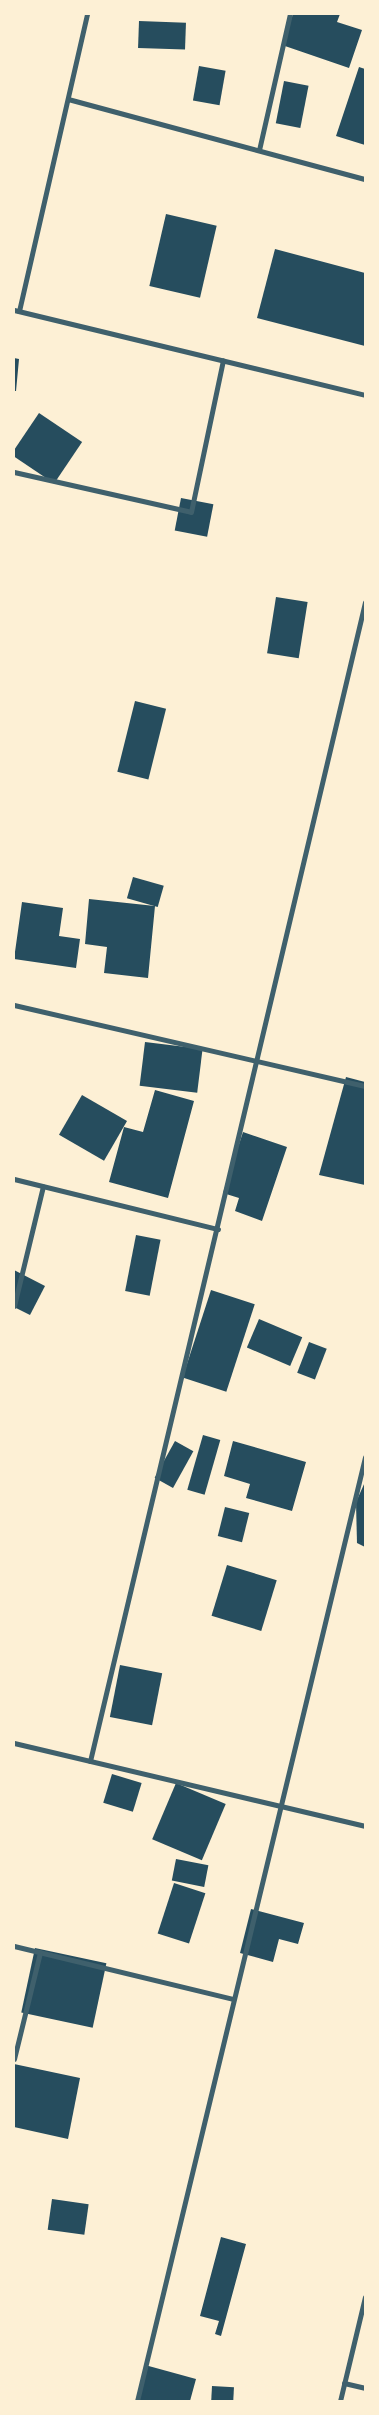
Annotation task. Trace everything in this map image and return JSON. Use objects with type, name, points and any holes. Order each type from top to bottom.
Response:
[{"type":"street","points":[[87,14],[16,310],[365,394]]},
{"type":"street","points":[[259,150],[290,14]]},
{"type":"street","points":[[68,99],[365,179]]},
{"type":"street","points":[[14,472],[191,512],[223,360]]},
{"type":"street","points":[[90,1761],[258,1062],[365,602]]},
{"type":"street","points":[[14,1005],[365,1086]]},
{"type":"street","points":[[14,1179],[218,1229]]},
{"type":"street","points":[[14,1306],[43,1186]]},
{"type":"street","points":[[137,2401],[365,1457]]},
{"type":"street","points":[[14,1743],[365,1826]]},
{"type":"street","points":[[14,1946],[233,1999]]},
{"type":"street","points":[[14,2059],[40,1952]]},
{"type":"street","points":[[340,2401],[365,2296]]},
{"type":"street","points":[[344,2383],[365,2388]]},
{"type":"building","points":[[293,14],[340,14],[337,22],[362,30],[349,68],[282,45]]},
{"type":"building","points":[[139,21],[186,23],[185,50],[138,48]]},
{"type":"building","points":[[199,66],[226,71],[220,105],[193,100]]},
{"type":"building","points":[[359,67],[365,69],[365,145],[336,136]]},
{"type":"building","points":[[284,81],[309,86],[300,128],[276,123]]},
{"type":"building","points":[[166,214],[217,226],[200,298],[149,286]]},
{"type":"building","points":[[275,249],[365,273],[365,346],[257,318]]},
{"type":"building","points":[[14,358],[19,359],[16,391],[14,391]]},
{"type":"building","points":[[39,413],[82,442],[54,484],[14,456],[14,450]]},
{"type":"building","points":[[181,498],[213,504],[207,537],[175,530]]},
{"type":"building","points":[[276,597],[308,602],[299,658],[267,653]]},
{"type":"building","points":[[135,701],[166,709],[148,780],[117,772]]},
{"type":"building","points":[[133,877],[164,886],[158,907],[127,898]]},
{"type":"building","points":[[89,899],[155,906],[148,978],[104,973],[107,947],[85,944]]},
{"type":"building","points":[[22,902],[63,908],[59,936],[80,939],[76,968],[14,959]]},
{"type":"building","points":[[145,1042],[203,1049],[197,1093],[140,1086]]},
{"type":"building","points":[[346,1077],[365,1082],[365,1185],[319,1175]]},
{"type":"building","points":[[155,1090],[194,1101],[168,1198],[109,1182],[124,1127],[143,1132]]},
{"type":"building","points":[[82,1095],[127,1121],[104,1161],[59,1135]]},
{"type":"building","points":[[243,1132],[287,1147],[262,1221],[235,1211],[239,1198],[223,1193]]},
{"type":"building","points":[[136,1235],[161,1240],[150,1296],[125,1291]]},
{"type":"building","points":[[14,1270],[45,1286],[30,1315],[14,1307]]},
{"type":"building","points":[[211,1290],[255,1304],[226,1392],[183,1377]]},
{"type":"building","points":[[259,1319],[302,1337],[290,1366],[247,1348]]},
{"type":"building","points":[[309,1342],[327,1349],[315,1380],[297,1373]]},
{"type":"building","points":[[203,1435],[220,1440],[205,1495],[187,1490]]},
{"type":"building","points":[[175,1441],[193,1451],[173,1488],[155,1478]]},
{"type":"building","points":[[233,1441],[306,1462],[292,1511],[246,1498],[250,1484],[224,1476]]},
{"type":"building","points":[[365,1482],[365,1547],[357,1543],[356,1502]]},
{"type":"building","points":[[225,1507],[249,1513],[242,1542],[218,1536]]},
{"type":"building","points":[[227,1565],[277,1580],[261,1631],[212,1616]]},
{"type":"building","points":[[120,1665],[162,1673],[152,1725],[110,1717]]},
{"type":"building","points":[[112,1774],[142,1783],[133,1812],[103,1803]]},
{"type":"building","points":[[176,1783],[226,1804],[202,1860],[152,1839]]},
{"type":"building","points":[[176,1859],[208,1865],[204,1887],[172,1881]]},
{"type":"building","points":[[174,1883],[205,1893],[189,1944],[158,1933]]},
{"type":"building","points":[[251,1909],[304,1923],[298,1944],[279,1939],[273,1962],[240,1953]]},
{"type":"building","points":[[35,1948],[106,1963],[93,2028],[21,2013]]},
{"type":"building","points":[[14,2064],[80,2078],[68,2139],[14,2127]]},
{"type":"building","points":[[52,2199],[89,2204],[84,2235],[48,2230]]},
{"type":"building","points":[[221,2237],[246,2244],[221,2336],[215,2334],[219,2321],[200,2316]]},
{"type":"building","points":[[145,2365],[196,2379],[190,2401],[136,2401]]},
{"type":"building","points":[[212,2386],[234,2387],[233,2401],[211,2401]]}]
